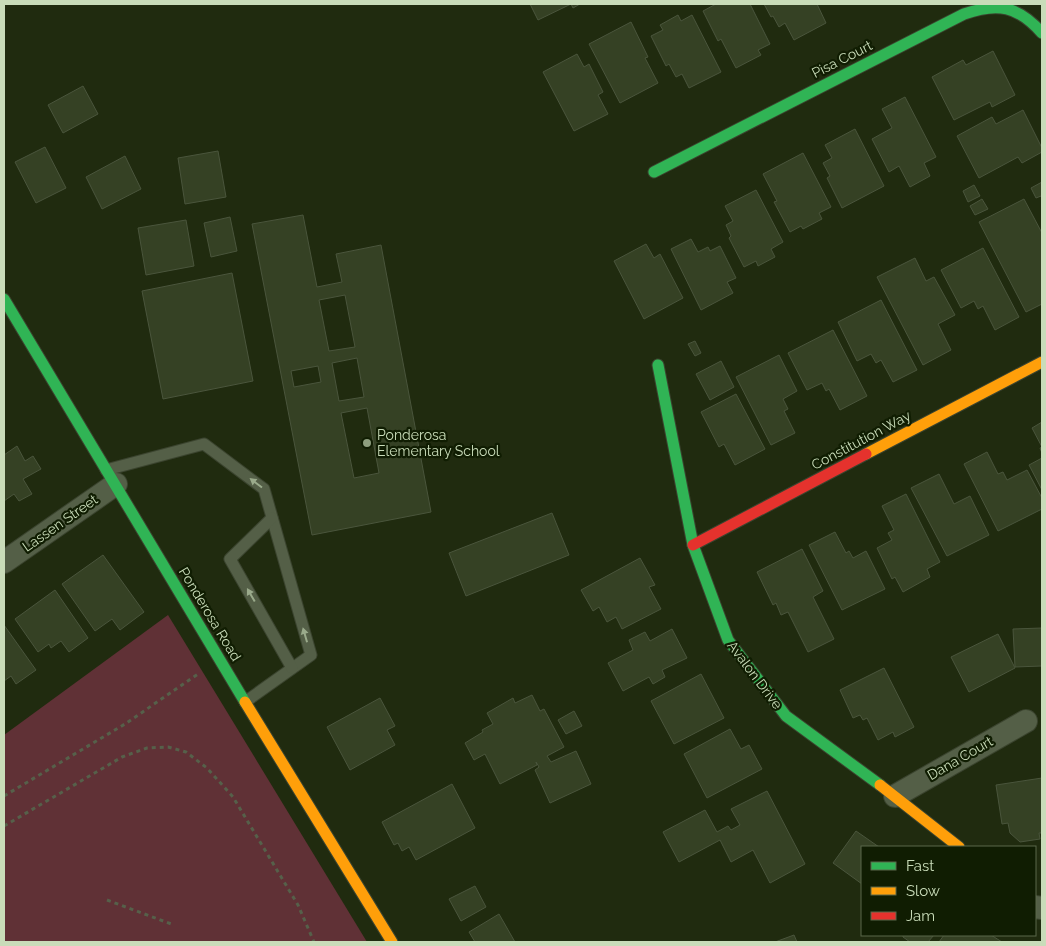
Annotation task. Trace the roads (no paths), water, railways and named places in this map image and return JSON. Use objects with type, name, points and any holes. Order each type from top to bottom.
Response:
[{"type":"street","name":"Pisa Court","points":[[654,172],[981,7],[998,6],[1015,10],[1030,19],[1042,33]]},
{"type":"street","name":"Ponderosa Road","points":[[4,299],[219,659],[392,942]]},
{"type":"street","name":"Constitution Way","points":[[693,545],[1042,362]]},
{"type":"street","name":"Avalon Drive","points":[[658,365],[693,545],[728,640],[786,716],[895,796],[958,846]]},
{"type":"street","name":"Lassen Street","points":[[4,562],[111,477]]},
{"type":"street","name":"Dana Court","points":[[895,796],[1026,721]]},
{"type":"lane","points":[[111,477],[204,444],[264,488],[311,655],[245,702]]},
{"type":"lane","points":[[272,518],[230,559],[292,668]]},
{"type":"place","name":"Ponderosa Elementary School","points":[[367,443]]}]
